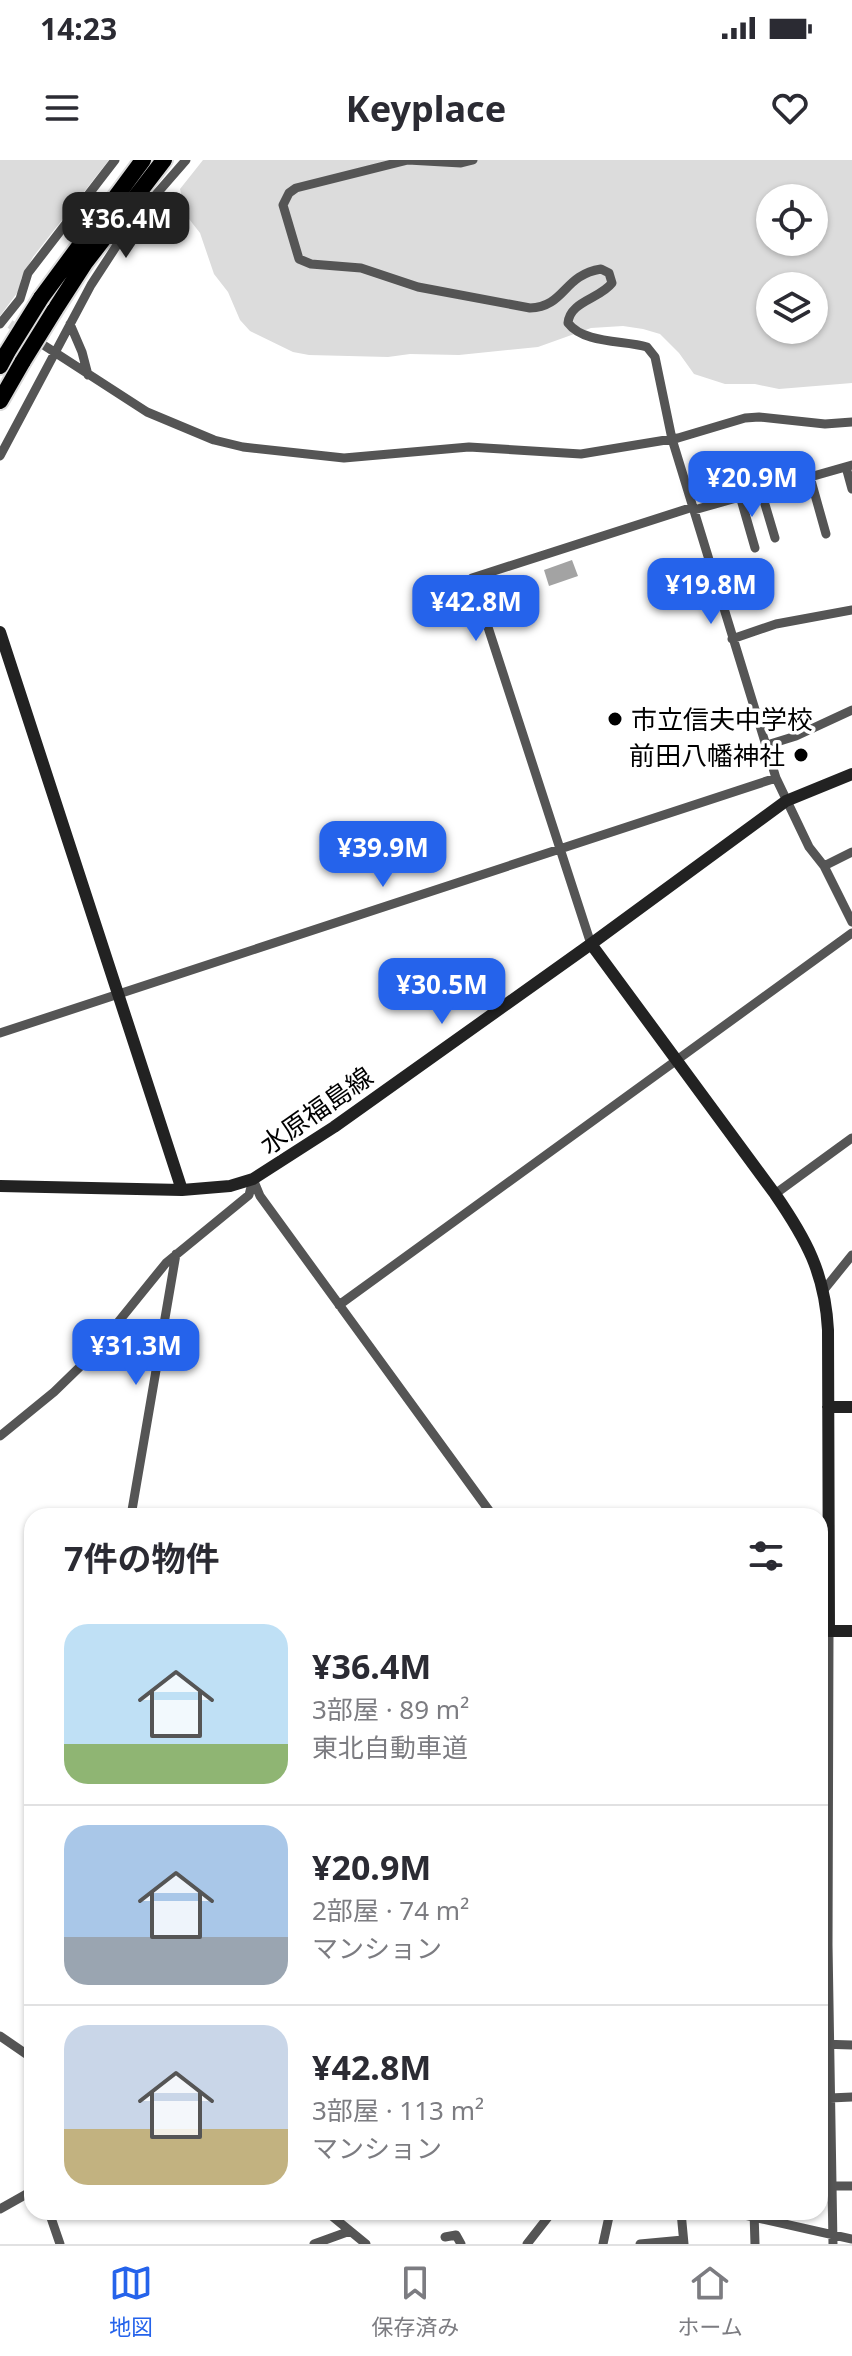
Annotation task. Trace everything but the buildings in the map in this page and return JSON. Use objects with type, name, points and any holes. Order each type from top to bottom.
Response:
[{"type":"highway","points":[[4,358],[41,298],[143,160]]},
{"type":"highway","points":[[0,401],[85,263],[164,160]]},
{"type":"street","points":[[3,324],[20,299],[28,273],[115,160]]},
{"type":"street","points":[[0,456],[70,324],[124,232],[186,160]]},
{"type":"street","points":[[473,160],[461,163],[413,160],[296,188],[289,193],[283,205],[299,259],[311,264],[361,268],[418,287],[530,308],[554,301],[571,281],[587,273],[605,270],[612,278],[608,289],[571,313],[568,323],[577,332],[588,336],[636,344],[652,351],[658,365],[672,439],[776,778],[809,847],[824,866],[852,922]]},
{"type":"street","points":[[70,324],[88,375]]},
{"type":"street","points":[[45,346],[147,412],[214,440],[243,447],[344,458],[469,447],[581,454],[672,439],[745,418],[825,424],[852,422]]},
{"type":"street","points":[[828,1734],[828,1330],[823,1291],[809,1247],[775,1194],[591,944],[472,578],[693,508],[849,466],[852,489]]},
{"type":"street","points":[[810,477],[826,534]]},
{"type":"street","points":[[761,491],[775,538]]},
{"type":"street","points":[[740,496],[755,548]]},
{"type":"street","points":[[732,639],[776,624],[852,610]]},
{"type":"street","points":[[0,632],[182,1190]]},
{"type":"street","points":[[767,745],[796,736],[852,710]]},
{"type":"street","name":"水原福島線","points":[[0,1186],[182,1190],[230,1186],[253,1179],[323,1135],[786,801],[852,774]]},
{"type":"street","points":[[0,1033],[776,778]]},
{"type":"street","points":[[824,866],[852,852]]},
{"type":"street","points":[[339,1305],[852,933]]},
{"type":"street","points":[[775,1194],[852,1138]]},
{"type":"street","points":[[0,1436],[54,1392],[89,1358],[176,1254],[249,1195],[253,1179]]},
{"type":"street","points":[[253,1179],[260,1196],[487,1508]]},
{"type":"street","points":[[132,1508],[176,1254]]},
{"type":"street","points":[[823,1291],[852,1255]]},
{"type":"street","points":[[828,1407],[852,1407]]},
{"type":"street","points":[[829,1631],[852,1631]]},
{"type":"street","points":[[0,2036],[24,2052]]},
{"type":"street","points":[[828,2044],[852,2045]]},
{"type":"street","points":[[828,2076],[828,2105]]},
{"type":"street","points":[[830,2098],[852,2097]]},
{"type":"street","points":[[828,2151],[833,2240]]},
{"type":"street","points":[[831,2186],[852,2186]]},
{"type":"street","points":[[0,2209],[24,2196]]},
{"type":"street","points":[[52,2220],[60,2244]]},
{"type":"street","points":[[337,2220],[366,2244]]},
{"type":"street","points":[[527,2244],[546,2220]]},
{"type":"street","points":[[603,2244],[608,2220]]},
{"type":"street","points":[[640,2244],[684,2242],[682,2220]]},
{"type":"street","points":[[754,2220],[755,2244]]},
{"type":"street","points":[[770,2220],[833,2240],[852,2239]]},
{"type":"street","points":[[314,2244],[350,2231]]},
{"type":"street","points":[[445,2237],[456,2235],[461,2244]]},
{"type":"shaded area","points":[[0,160],[109,160],[33,257],[21,279],[20,289],[0,316]]},
{"type":"shaded area","points":[[203,160],[852,160],[852,383],[779,389],[755,384],[725,384],[694,374],[660,334],[623,326],[591,328],[538,347],[459,355],[388,357],[293,352],[250,331],[240,320],[228,292],[214,274],[200,233],[186,215],[180,189]]},
{"type":"shaded area","points":[[572,560],[578,576],[549,586],[544,570]]},
{"type":"tunnel","points":[[10,324],[38,342]]},
{"type":"place","name":"市立信夫中学校","points":[[615,719]]},
{"type":"place","name":"前田八幡神社","points":[[801,755]]}]
